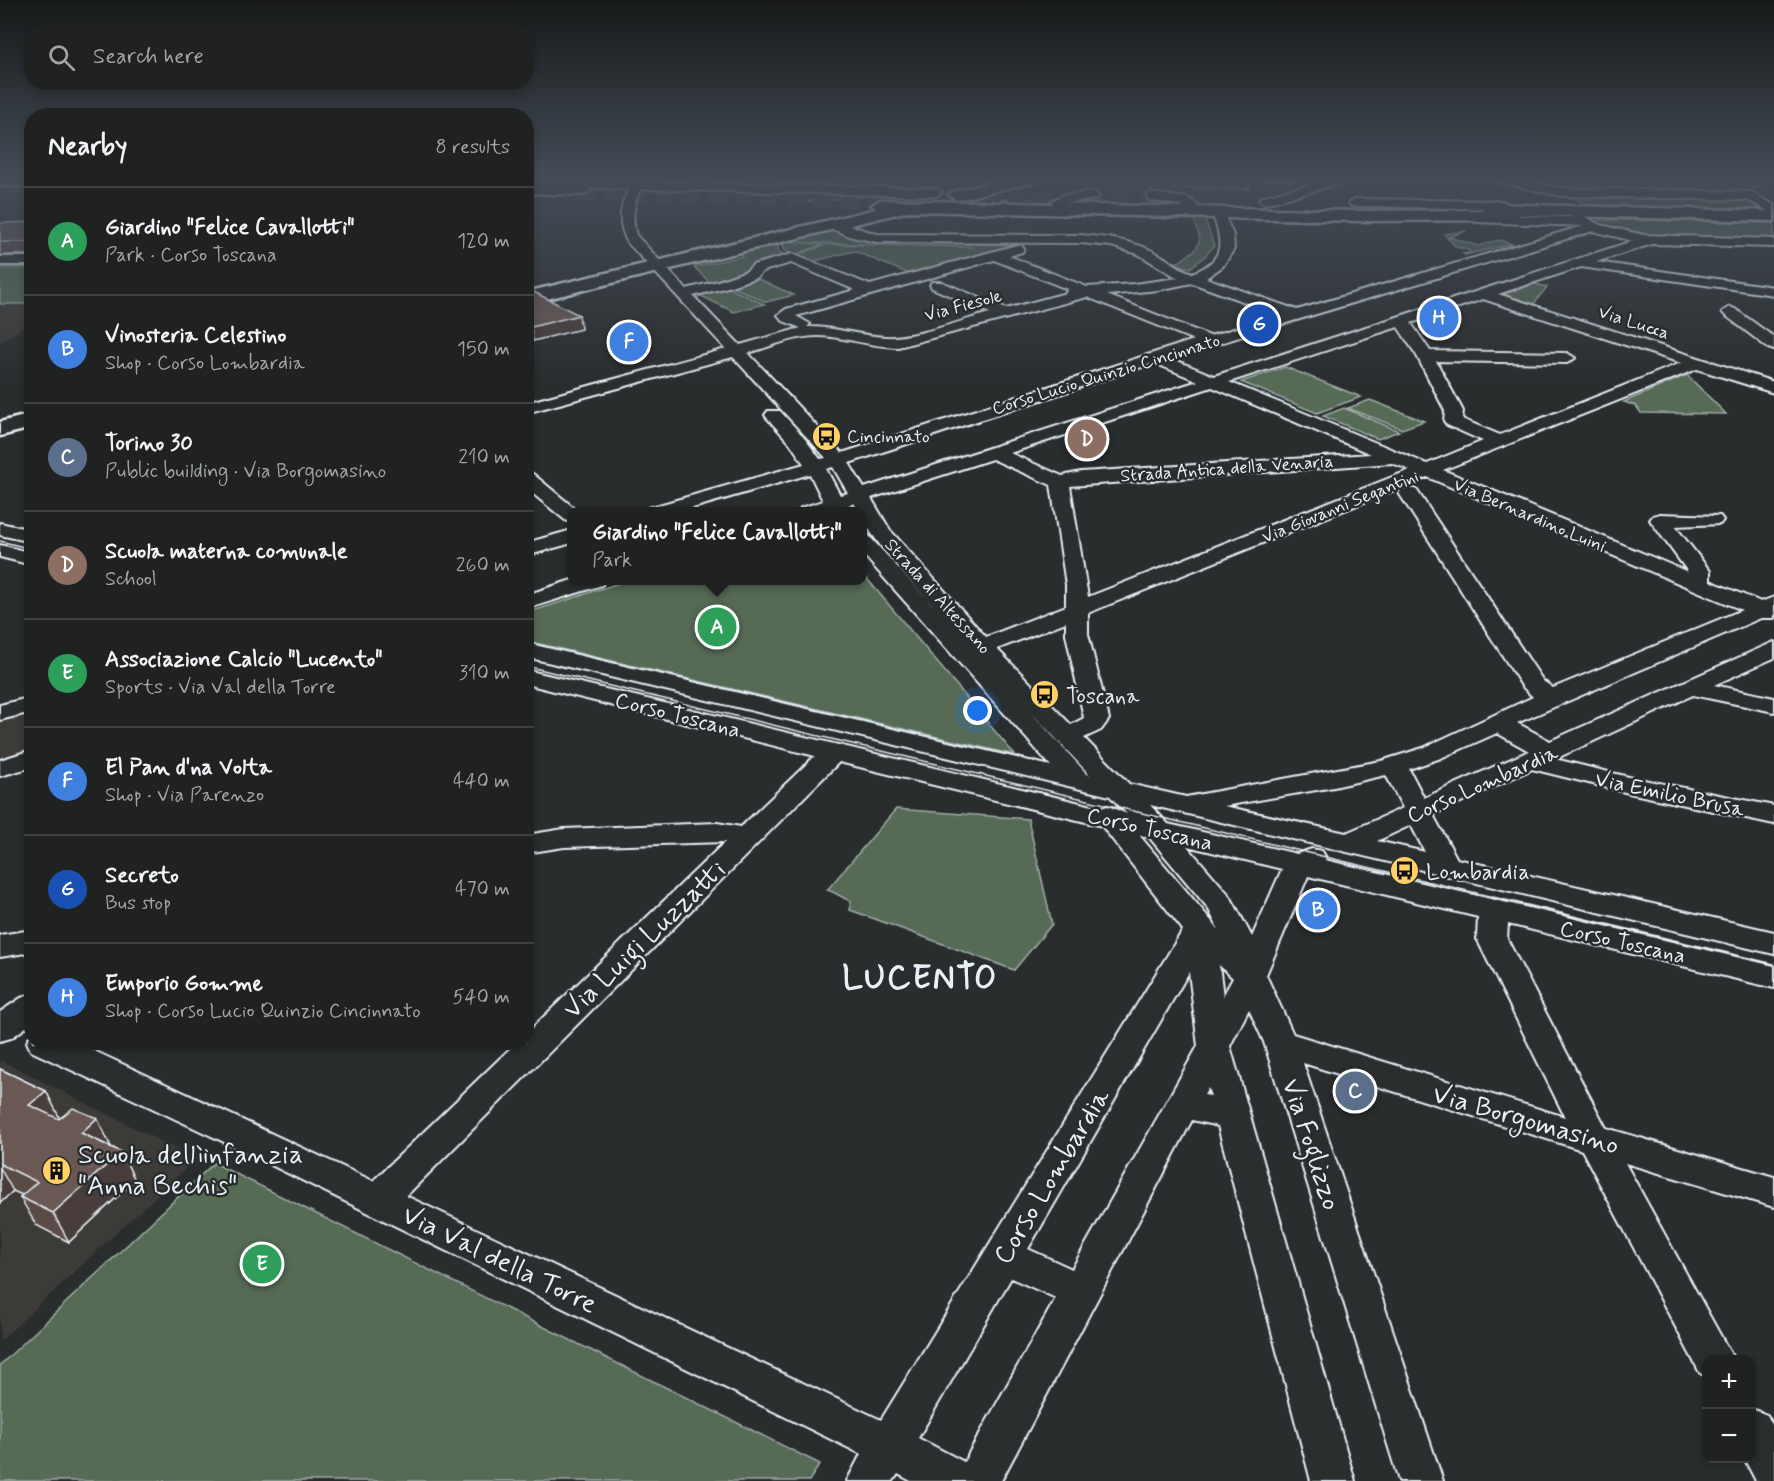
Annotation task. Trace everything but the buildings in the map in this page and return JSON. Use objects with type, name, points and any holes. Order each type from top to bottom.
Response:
[{"type":"main road","points":[[534,296],[709,247]]},
{"type":"main road","points":[[534,286],[727,247]]},
{"type":"main road","points":[[0,414],[24,409]]},
{"type":"main road","points":[[0,429],[24,423]]},
{"type":"street","name":"Strada di Altessano","points":[[622,247],[683,294],[796,439],[815,466],[836,507]]},
{"type":"street","name":"Strada di Altessano","points":[[636,247],[645,264],[838,460],[865,507]]},
{"type":"street","points":[[780,247],[781,251],[794,255],[792,258]]},
{"type":"street","points":[[802,324],[786,315],[866,289],[1020,247]]},
{"type":"street","points":[[1131,247],[1143,251],[1170,269],[1297,315]]},
{"type":"street","points":[[1192,277],[1213,268],[1226,247]]},
{"type":"street","name":"Corso Lucio Quinzio Cincinnato","points":[[836,507],[858,496],[1629,247]]},
{"type":"street","points":[[1522,248],[1579,264],[1774,291]]},
{"type":"street","name":"Corso Lucio Quinzio Cincinnato","points":[[672,507],[838,460],[1155,357],[1522,248]]},
{"type":"street","points":[[995,255],[1210,341]]},
{"type":"street","points":[[683,294],[723,284],[752,274],[758,268],[792,258],[866,289]]},
{"type":"street","points":[[0,261],[24,261]]},
{"type":"street","name":"Via Fiesole","points":[[728,350],[802,324],[827,322],[877,332],[897,333],[1088,292],[1147,287],[1192,277]]},
{"type":"street","points":[[937,285],[1000,312]]},
{"type":"street","name":"Via Lucca","points":[[1482,294],[1774,388]]},
{"type":"street","name":"Via Fiesole","points":[[728,350],[813,331],[877,343],[898,342],[1000,312]]},
{"type":"street","points":[[1730,312],[1774,345]]},
{"type":"street","points":[[1402,321],[1425,356],[1454,411],[1453,421],[1501,442]]},
{"type":"street","points":[[534,406],[728,350]]},
{"type":"street","points":[[1425,356],[1567,358]]},
{"type":"street","name":"Via Bernardino Luini","points":[[1155,357],[1699,585],[1770,610]]},
{"type":"street","name":"Via Giovanni Segantini","points":[[982,646],[1076,611],[1697,363]]},
{"type":"street","points":[[993,452],[1060,482],[1077,585],[1077,634],[1097,719],[1092,725],[1069,736]]},
{"type":"street","name":"Strada Antica della Venaria","points":[[1060,482],[1081,478],[1394,458]]},
{"type":"street","points":[[534,485],[567,512]]},
{"type":"street","points":[[1409,493],[1534,686],[1551,698]]},
{"type":"street","name":"Strada di Altessano","points":[[867,510],[882,533],[982,646],[1150,822]]},
{"type":"street","points":[[1699,585],[1699,571],[1660,520],[1713,520]]},
{"type":"street","points":[[0,529],[24,534]]},
{"type":"street","points":[[534,548],[567,538]]},
{"type":"street","name":"Strada di Altessano","points":[[867,546],[1112,820]]},
{"type":"street","points":[[2,552],[24,557]]},
{"type":"street","points":[[534,599],[579,585]]},
{"type":"street","points":[[1150,822],[1180,804],[1334,779],[1394,765],[1432,753],[1551,698],[1770,610]]},
{"type":"street","name":"Corso Lombardia","points":[[1299,864],[1541,757],[1774,649]]},
{"type":"street","name":"Corso Toscana","points":[[534,652],[1121,792],[1350,842],[1774,943]]},
{"type":"street","name":"Corso Toscana","points":[[534,679],[1112,820],[1150,822],[1299,864],[1774,977]]},
{"type":"street","points":[[1693,688],[1774,705]]},
{"type":"street","points":[[0,713],[24,706]]},
{"type":"street","name":"Via Emilio Brusa","points":[[1498,723],[1541,757],[1629,785],[1774,815]]},
{"type":"street","points":[[1014,766],[1043,742]]},
{"type":"street","name":"Via Luigi Luzzatti","points":[[534,1047],[833,753]]},
{"type":"street","points":[[0,768],[24,760]]},
{"type":"street","points":[[1394,765],[1446,865]]},
{"type":"street","points":[[1112,820],[1199,929],[1250,975]]},
{"type":"street","name":"Via Foglizzo","points":[[1150,822],[1220,903],[1233,927],[1250,975],[1280,1042],[1421,1481]]},
{"type":"street","points":[[534,843],[564,838],[717,832],[748,837]]},
{"type":"street","points":[[977,1481],[1214,1046],[1250,975],[1299,864]]},
{"type":"street","points":[[1492,910],[1492,939],[1593,1137],[1712,1355]]},
{"type":"street","points":[[1199,929],[1214,1046],[1333,1481]]},
{"type":"street","name":"Corso Lombardia","points":[[869,1481],[1199,929]]},
{"type":"street","points":[[0,946],[24,942]]},
{"type":"street","points":[[9,1028],[24,1014]]},
{"type":"street","name":"Via Borgomasino","points":[[1280,1042],[1351,1067],[1499,1112],[1593,1137],[1774,1192]]},
{"type":"street","name":"Via Val della Torre","points":[[60,1050],[889,1446],[955,1481]]},
{"type":"street","name":"Via Luigi Luzzatti","points":[[378,1200],[531,1050]]},
{"type":"street","points":[[1182,1104],[1233,1115]]},
{"type":"street","points":[[1003,1256],[1081,1291]]},
{"type":"street","points":[[1756,1437],[1774,1471]]},
{"type":"shaded area","points":[[0,261],[24,262],[24,327],[0,342]]},
{"type":"shaded area","points":[[24,713],[24,751],[0,759],[0,721]]},
{"type":"shaded area","points":[[0,1060],[196,1159],[0,1341]]},
{"type":"green space","points":[[757,247],[778,247],[778,251],[785,255],[784,258],[743,275],[719,281],[713,286],[694,267],[743,256],[737,252]]},
{"type":"green space","points":[[784,247],[815,247],[795,255],[783,250]]},
{"type":"green space","points":[[819,247],[1008,247],[909,274],[854,251],[811,262],[797,255]]},
{"type":"green space","points":[[1213,247],[1190,268],[1170,262],[1179,262],[1196,249]]},
{"type":"green space","points":[[1456,247],[1499,247],[1465,255],[1463,254],[1469,253],[1469,250]]},
{"type":"green space","points":[[0,268],[24,268],[24,304],[0,304]]},
{"type":"green space","points":[[758,279],[794,295],[766,302],[731,286]]},
{"type":"green space","points":[[1535,284],[1547,287],[1533,305],[1501,295]]},
{"type":"green space","points":[[727,287],[764,304],[734,312],[697,294]]},
{"type":"green space","points":[[1285,367],[1361,397],[1317,413],[1241,382]]},
{"type":"green space","points":[[1687,375],[1726,414],[1641,413],[1636,406],[1624,402]]},
{"type":"green space","points":[[1370,400],[1424,421],[1402,429],[1348,408]]},
{"type":"green space","points":[[1344,408],[1399,431],[1378,439],[1323,416]]},
{"type":"green space","points":[[867,579],[1015,755],[534,643],[534,611],[613,585],[867,585]]},
{"type":"green space","points":[[896,809],[1028,819],[1052,924],[1014,970],[850,910],[851,901],[827,890]]},
{"type":"green space","points":[[214,1163],[820,1464],[809,1481],[0,1481],[0,1365]]},
{"type":"tram line","points":[[0,541],[24,547]]},
{"type":"tram line","points":[[534,668],[1774,964]]},
{"type":"place","name":"Emporio Gomme","points":[[1439,318]]},
{"type":"place","name":"Secreto","points":[[1259,324]]},
{"type":"place","name":"El Pan d'na Volta","points":[[629,342]]},
{"type":"place","name":"Cincinnato","points":[[826,436]]},
{"type":"place","name":"Scuola materna comunale","points":[[1087,439]]},
{"type":"place","name":"Giardino \"Felice Cavallotti\"","points":[[717,627]]},
{"type":"place","name":"Toscana","points":[[1045,695]]},
{"type":"place","name":"Lombardia","points":[[1405,871]]},
{"type":"place","name":"Vinosteria Celestino","points":[[1318,910]]},
{"type":"place","name":"Torino 30","points":[[1355,1091]]},
{"type":"place","name":"Scuola dellìinfanzia \"Anna Bechis\"","points":[[57,1170]]},
{"type":"place","name":"Associazione Calcio \"Lucento\"","points":[[262,1264]]},
{"type":"district","name":"LUCENTO","points":[[920,976]]}]
